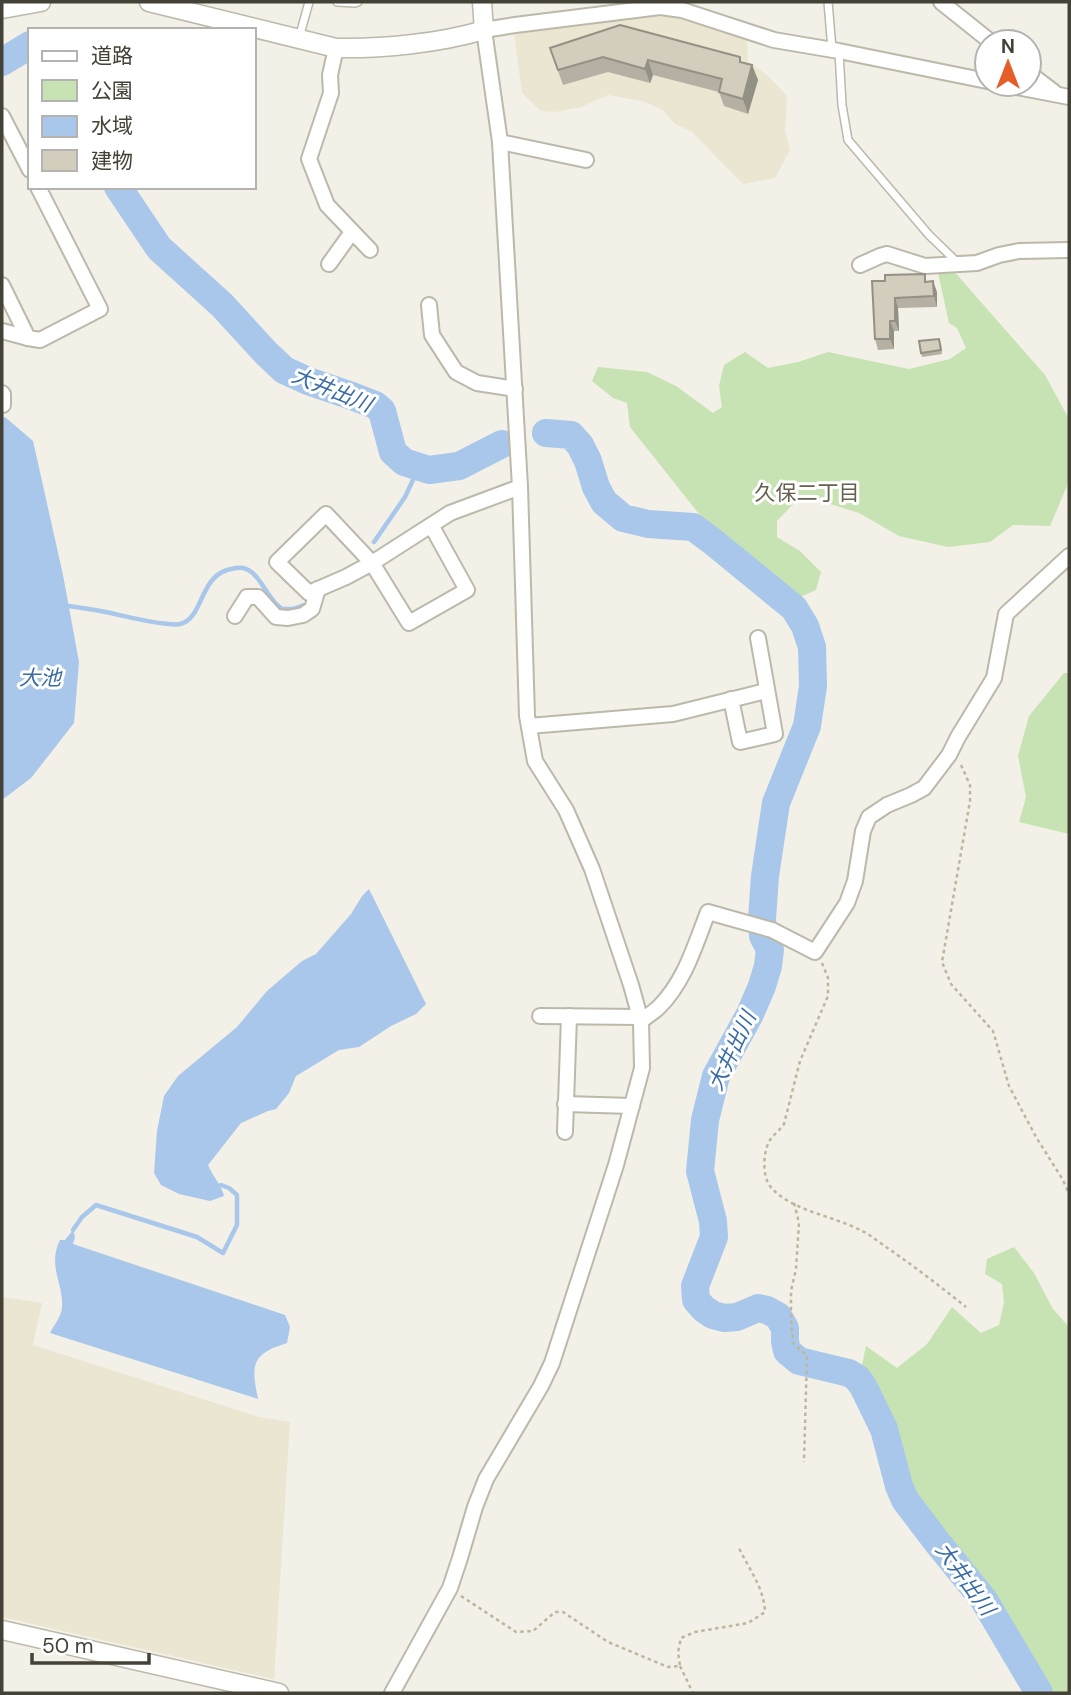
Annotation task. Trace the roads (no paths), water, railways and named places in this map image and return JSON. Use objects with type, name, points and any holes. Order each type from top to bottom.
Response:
[{"type":"street","points":[[2,9],[41,2]]},
{"type":"street","points":[[149,2],[254,28]]},
{"type":"street","points":[[393,1693],[450,1588],[486,1479],[552,1363],[616,1165],[642,1068],[641,1019],[592,869],[566,810],[536,761],[529,726],[520,487],[500,142],[482,2]]},
{"type":"street","points":[[941,2],[974,28]]},
{"type":"street","points":[[256,28],[336,48],[355,49],[462,37],[515,24],[660,7],[682,10],[774,40],[973,78]]},
{"type":"street","points":[[336,48],[330,75],[331,93],[309,159],[327,205],[370,250]]},
{"type":"street","points":[[1043,82],[1063,96]]},
{"type":"street","points":[[1043,92],[1063,96]]},
{"type":"street","points":[[2,116],[28,166]]},
{"type":"street","points":[[500,142],[586,160]]},
{"type":"street","points":[[2,331],[40,340],[100,309],[39,189]]},
{"type":"street","points":[[329,264],[352,232]]},
{"type":"street","points":[[860,265],[887,254],[925,266],[977,263],[1020,251],[1069,250]]},
{"type":"street","points":[[2,285],[29,338]]},
{"type":"street","points":[[429,306],[432,335],[456,372],[477,383],[515,389]]},
{"type":"street","points":[[2,393],[2,406]]},
{"type":"street","points":[[430,526],[467,590],[409,623],[372,563],[326,514],[277,562],[309,593],[372,563],[450,513],[520,487]]},
{"type":"street","points":[[540,1016],[641,1019],[659,1007],[673,990],[689,962],[708,912],[772,930],[815,952],[847,903],[855,881],[863,831],[869,817],[887,805],[924,788],[949,755],[994,678],[1006,614],[1069,556]]},
{"type":"street","points":[[235,616],[247,597],[258,597],[276,617],[303,615],[312,609],[318,589]]},
{"type":"street","points":[[731,699],[740,742],[775,734],[758,638]]},
{"type":"street","points":[[529,726],[673,714],[766,691]]},
{"type":"street","points":[[565,1132],[569,1016]]},
{"type":"street","points":[[565,1104],[632,1106]]},
{"type":"street","points":[[2,1630],[279,1693]]},
{"type":"lane","points":[[299,39],[309,2]]},
{"type":"lane","points":[[337,2],[358,2]]},
{"type":"lane","points":[[828,2],[848,140],[929,235],[960,265]]},
{"type":"water","name":"大池","points":[[5,417],[33,441],[79,662],[74,723],[31,778],[2,800],[2,418]]},
{"type":"water","points":[[369,889],[426,1004],[416,1014],[391,1026],[359,1047],[339,1050],[296,1076],[289,1093],[276,1109],[241,1123],[208,1165],[224,1196],[210,1201],[179,1194],[161,1185],[154,1173],[157,1131],[164,1096],[178,1076],[237,1027],[267,991],[302,961],[316,954]]},
{"type":"water","points":[[73,1230],[73,1244],[285,1315],[290,1327],[287,1343],[266,1352],[256,1362],[258,1399],[50,1333],[62,1308],[55,1267],[56,1249],[60,1240],[65,1240]]},
{"type":"waterway","name":"大井出川","points":[[2,62],[28,46]]},
{"type":"waterway","name":"大井出川","points":[[119,189],[159,248],[222,305],[284,370],[375,405],[382,411],[393,452],[404,462],[429,470],[459,466],[502,444]]},
{"type":"waterway","name":"大井出川","points":[[546,433],[571,435],[588,461],[604,502],[623,518],[648,524],[693,527],[712,541],[794,608],[805,626],[812,647],[813,686],[807,726],[776,803],[765,876],[762,919],[763,936],[770,949],[768,966],[750,1014],[716,1076],[705,1120],[700,1171],[713,1221],[714,1237],[695,1286],[696,1300],[713,1315],[724,1318],[737,1317],[758,1308],[767,1310],[778,1316],[785,1328],[787,1351],[799,1361],[849,1373],[857,1378],[884,1429],[905,1500],[984,1600],[1039,1693]]},
{"type":"waterway","points":[[374,542],[405,497],[419,467]]},
{"type":"waterway","points":[[69,606],[154,622],[180,624],[193,615],[206,590],[218,575],[239,568],[254,574],[282,609],[304,605]]},
{"type":"waterway","points":[[73,1230],[82,1217],[96,1205],[197,1237],[223,1253],[237,1225],[237,1195],[221,1185]]},
{"type":"district","name":"久保二丁目","points":[[807,493]]}]
